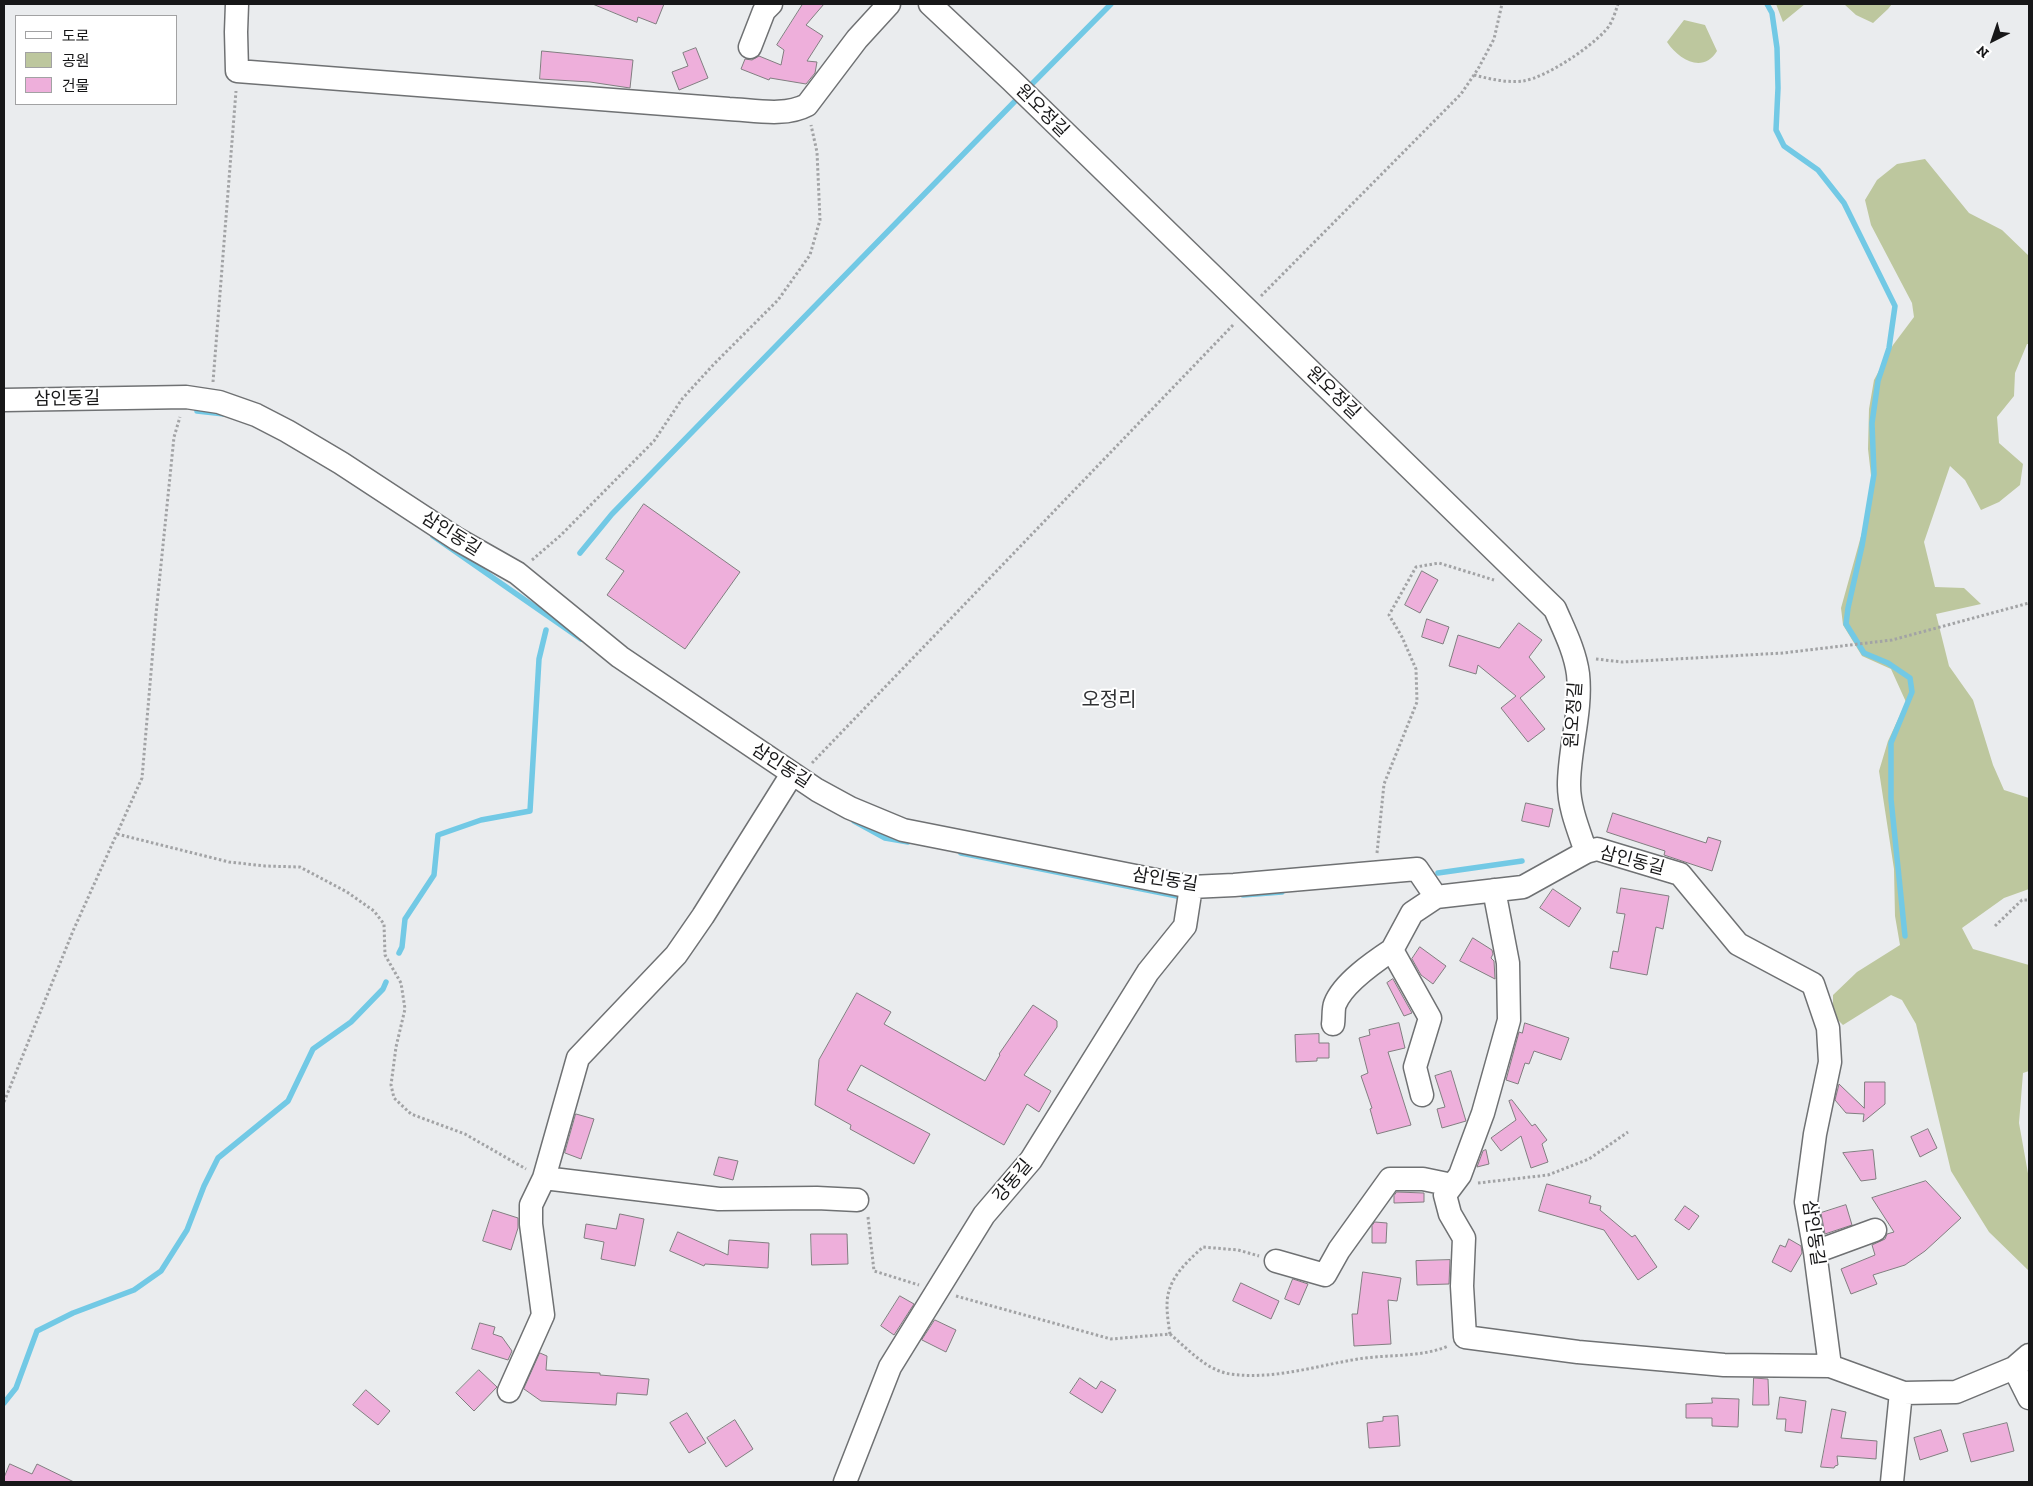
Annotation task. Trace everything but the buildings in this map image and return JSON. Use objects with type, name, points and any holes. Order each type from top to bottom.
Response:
[{"type":"street","points":[[237,4],[237,71],[729,109],[781,111],[798,110],[807,105],[857,39],[888,4]]},
{"type":"street","points":[[750,47],[764,11],[771,4]]},
{"type":"street","name":"원오정길","points":[[930,4],[1042,110],[1555,609],[1572,651],[1578,676],[1577,707],[1568,786],[1572,808],[1586,852]]},
{"type":"street","name":"삼인동길","points":[[4,400],[186,397],[212,401],[256,415],[341,463],[457,539],[517,573],[620,657],[795,776],[850,808],[903,830],[1191,887],[1417,869],[1436,897],[1523,887],[1586,852],[1597,849],[1680,874],[1738,944],[1813,984],[1828,1028],[1830,1062],[1815,1134],[1806,1202],[1815,1252],[1830,1366]]},
{"type":"street","points":[[509,1391],[543,1315],[531,1205],[544,1178],[578,1058],[676,955],[795,776]]},
{"type":"street","name":"강동길","points":[[845,1482],[890,1367],[984,1215],[1031,1160],[1148,972],[1185,926],[1191,887]]},
{"type":"street","points":[[1494,890],[1508,963],[1509,1020],[1483,1113],[1460,1175],[1445,1194],[1450,1214],[1464,1238],[1462,1286],[1465,1337],[1578,1352],[1724,1366],[1830,1366],[1901,1392],[1956,1392],[2022,1362],[2029,1398]]},
{"type":"street","points":[[1333,1024],[1334,1004],[1348,985],[1392,950],[1412,913],[1436,897]]},
{"type":"street","points":[[1392,950],[1430,1018],[1415,1067],[1422,1095]]},
{"type":"street","points":[[544,1178],[719,1199],[817,1198],[857,1200]]},
{"type":"street","points":[[1276,1261],[1325,1275],[1339,1250],[1390,1179],[1423,1179],[1452,1185]]},
{"type":"street","points":[[1815,1252],[1875,1230]]},
{"type":"street","points":[[1892,1482],[1901,1392]]},
{"type":"path","points":[[795,776],[1247,310],[1461,94],[1474,76],[1494,39],[1502,4]]},
{"type":"path","points":[[1474,76],[1514,81],[1536,78],[1571,58],[1606,30],[1618,4]]},
{"type":"path","points":[[212,401],[237,71]]},
{"type":"path","points":[[517,573],[561,535],[654,441],[682,399],[778,300],[810,254],[820,220],[817,152],[807,105]]},
{"type":"path","points":[[4,1102],[73,931],[142,778],[174,437],[186,397]]},
{"type":"path","points":[[1375,872],[1384,784],[1417,702],[1416,669],[1402,637],[1389,614],[1416,567],[1439,564],[1502,582]]},
{"type":"path","points":[[1572,651],[1596,659],[1622,662],[1783,653],[1892,640],[2029,602]]},
{"type":"path","points":[[117,834],[229,862],[300,867],[347,892],[374,911],[384,924],[385,955],[401,982],[405,1009],[394,1066],[392,1085],[394,1098],[411,1114],[466,1134],[511,1162],[544,1178]]},
{"type":"path","points":[[1995,926],[2022,900],[2029,900]]},
{"type":"path","points":[[1452,1185],[1548,1175],[1589,1159],[1628,1132]]},
{"type":"path","points":[[857,1200],[868,1216],[874,1271],[1111,1339],[1170,1334]]},
{"type":"path","points":[[1276,1261],[1238,1250],[1202,1247],[1184,1264],[1169,1291],[1168,1320],[1170,1334],[1208,1366],[1229,1374],[1279,1375],[1359,1359],[1435,1352],[1470,1337]]},
{"type":"green space","points":[[1776,4],[1805,4],[1783,22]]},
{"type":"green space","points":[[1844,4],[1892,4],[1873,23],[1856,15]]},
{"type":"green space","points":[[1684,20],[1705,25],[1717,51],[1705,62],[1691,62],[1684,59],[1667,42]]},
{"type":"green space","points":[[1925,159],[1969,213],[2002,230],[2029,256],[2029,344],[2027,344],[2015,373],[2014,396],[1997,417],[1999,443],[2023,464],[2020,485],[1999,502],[1981,510],[1965,480],[1950,466],[1924,542],[1935,587],[1964,588],[1981,604],[1936,614],[1949,666],[1973,700],[1993,765],[2004,790],[2029,798],[2029,889],[2004,898],[1962,928],[1973,949],[2029,965],[2029,1071],[2023,1073],[2019,1123],[2029,1179],[2029,1271],[1989,1232],[1951,1171],[1916,1024],[1902,1000],[1891,995],[1843,1025],[1833,1015],[1833,995],[1857,972],[1900,945],[1895,916],[1894,869],[1879,771],[1888,741],[1906,702],[1891,669],[1862,656],[1843,625],[1841,608],[1873,493],[1868,449],[1869,409],[1874,380],[1893,345],[1914,317],[1912,303],[1871,225],[1865,200],[1877,180],[1897,164]]},
{"type":"waterway","points":[[1027,89],[1111,4]]},
{"type":"waterway","points":[[1767,4],[1772,13],[1777,48],[1776,130],[1784,146],[1818,170],[1844,203],[1895,306],[1889,348],[1878,381],[1872,423],[1874,474],[1846,624],[1864,653],[1888,663],[1910,678],[1912,692],[1891,743],[1891,799],[1905,936]]},
{"type":"waterway","points":[[580,553],[612,514],[1021,95]]},
{"type":"waterway","points":[[197,411],[224,414]]},
{"type":"waterway","points":[[433,536],[581,639]]},
{"type":"waterway","points":[[399,953],[402,947],[405,919],[434,875],[438,835],[481,820],[530,811],[539,659],[546,630]]},
{"type":"waterway","points":[[854,821],[885,838],[908,842]]},
{"type":"waterway","points":[[961,853],[1177,896]]},
{"type":"waterway","points":[[1438,873],[1522,861]]},
{"type":"waterway","points":[[1243,895],[1282,892]]},
{"type":"waterway","points":[[4,1403],[16,1388],[37,1331],[73,1313],[134,1290],[161,1271],[187,1230],[204,1186],[218,1158],[288,1101],[313,1049],[351,1022],[383,989],[386,982]]},
{"type":"district","name":"오정리","points":[[1109,700]]}]
